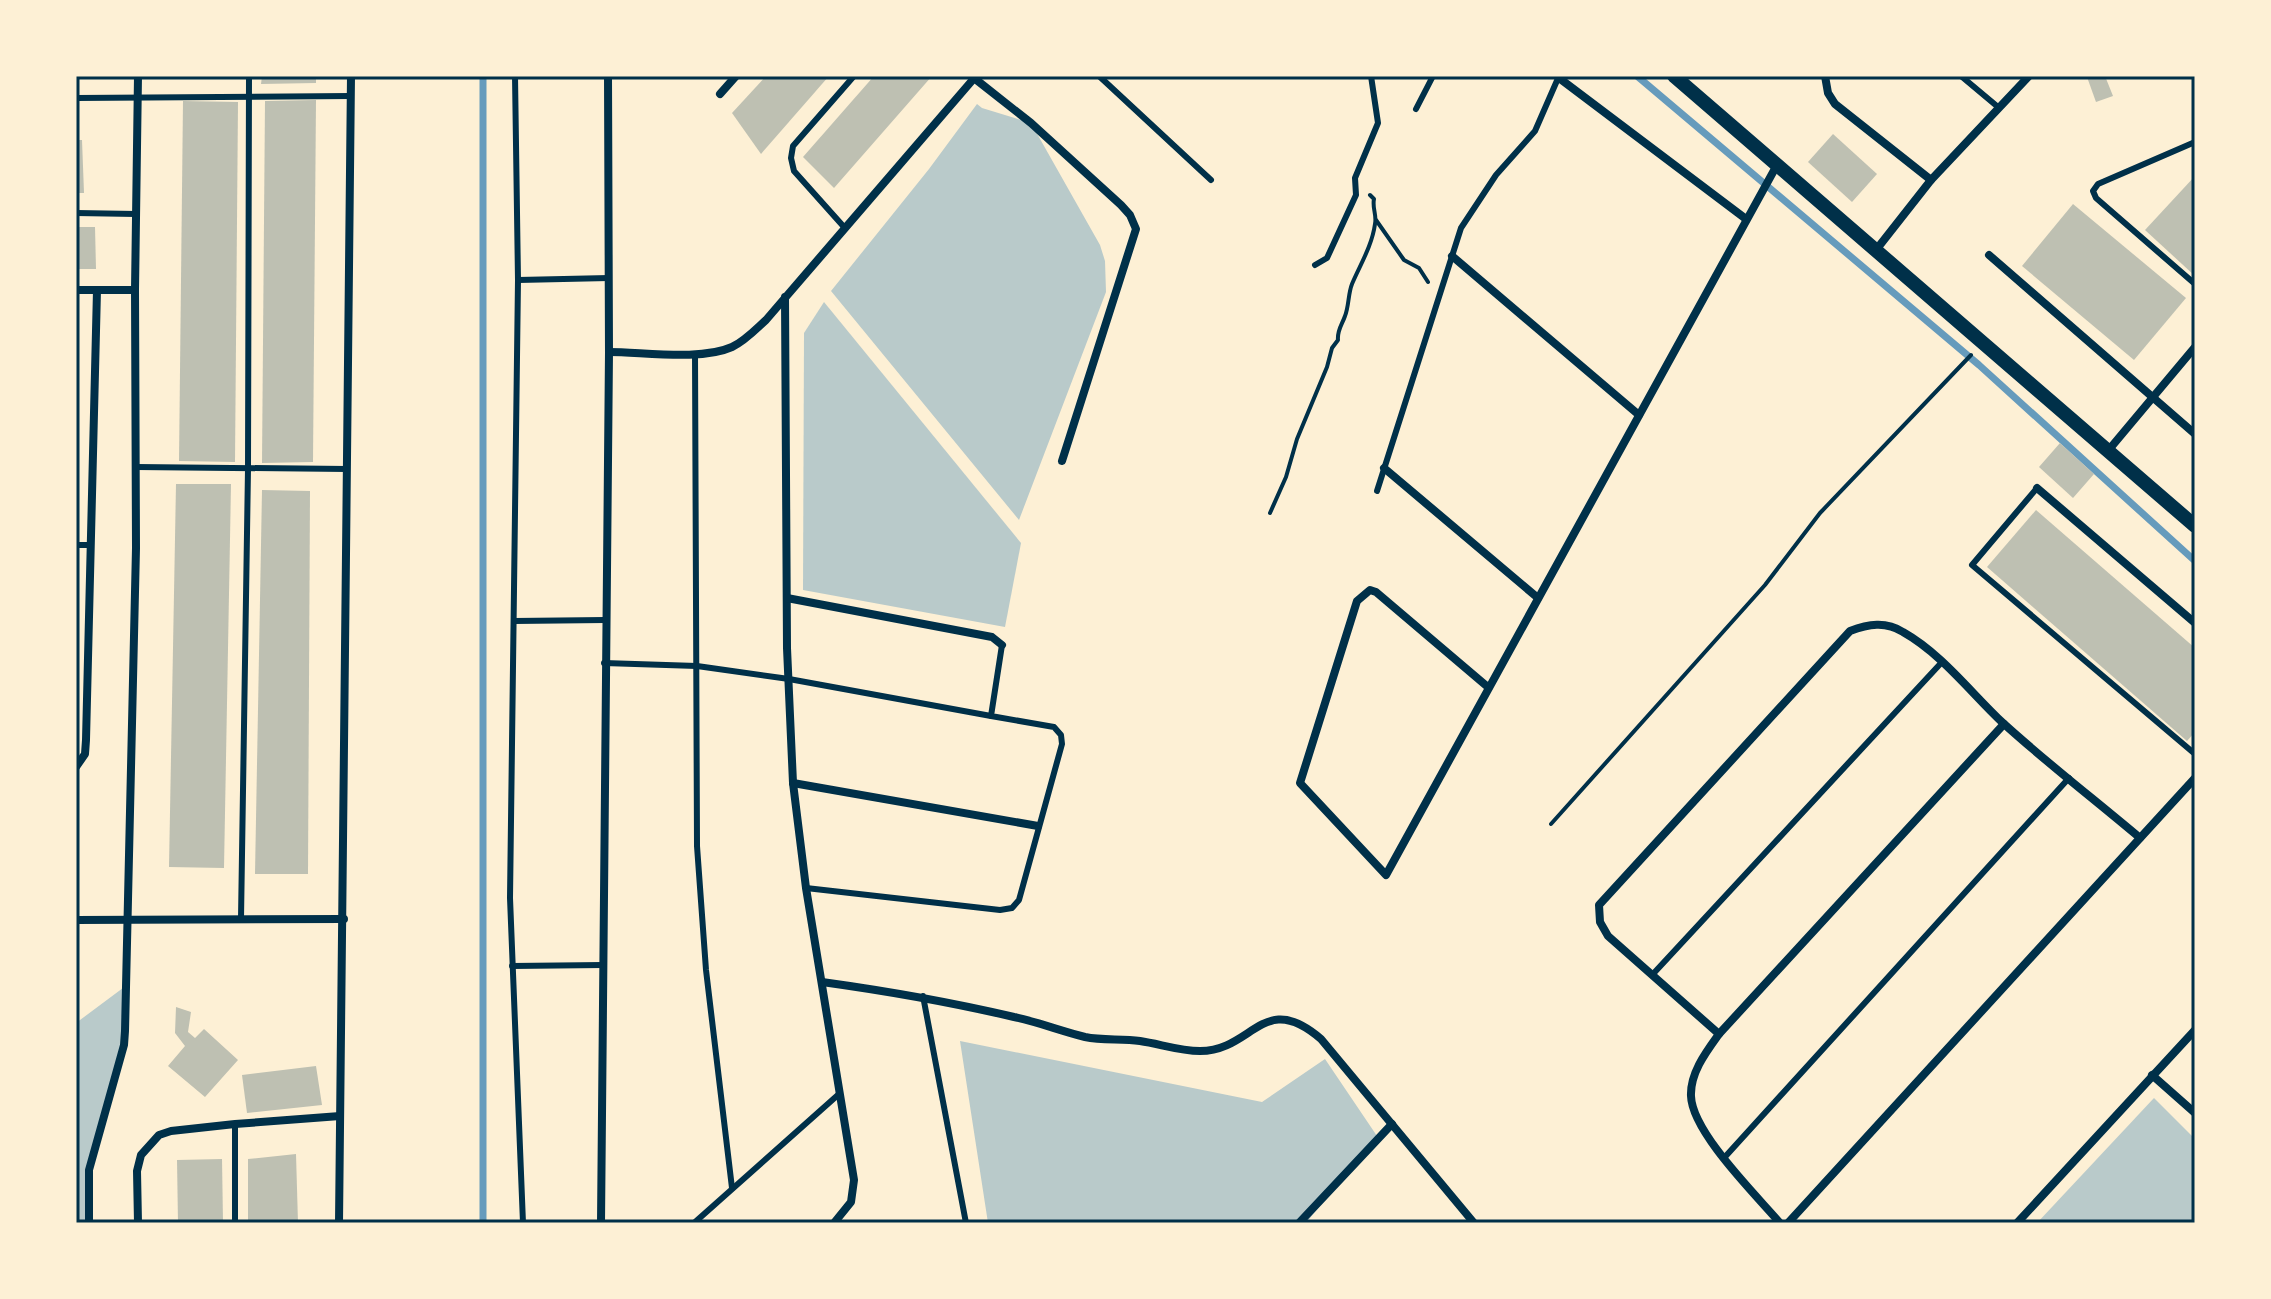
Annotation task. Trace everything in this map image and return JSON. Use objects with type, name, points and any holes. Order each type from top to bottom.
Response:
[{"type":"street","points":[[89,1223],[89,1170],[124,1045],[136,467],[138,76]]},
{"type":"street","points":[[339,1223],[351,76]]},
{"type":"street","points":[[601,1223],[609,352],[608,76]]},
{"type":"street","points":[[720,94],[736,76]]},
{"type":"street","points":[[1674,76],[2195,526]]},
{"type":"street","points":[[1825,76],[1828,93],[1835,104],[1931,180]]},
{"type":"street","points":[[1876,250],[1931,180],[2029,76]]},
{"type":"street","points":[[609,352],[695,354],[733,347],[766,320],[975,77],[1121,205],[1136,229],[1062,461]]},
{"type":"street","points":[[1559,77],[1746,219]]},
{"type":"street","points":[[1489,688],[1376,592],[1370,590],[1357,601],[1300,783],[1386,875],[1394,862],[1746,219],[1777,165]]},
{"type":"street","points":[[1989,255],[2195,434]]},
{"type":"street","points":[[1452,256],[1639,415]]},
{"type":"street","points":[[76,290],[135,290]]},
{"type":"street","points":[[76,767],[85,754],[86,740],[97,290]]},
{"type":"street","points":[[785,297],[787,598],[793,783],[806,888],[854,1192],[851,1202],[834,1223]]},
{"type":"street","points":[[2107,452],[2195,347]]},
{"type":"street","points":[[1384,468],[1538,598]]},
{"type":"street","points":[[2037,488],[2195,623]]},
{"type":"street","points":[[787,598],[992,637],[1002,645]]},
{"type":"street","points":[[1719,1034],[1608,936],[1600,922],[1599,905],[1850,631],[1867,624],[1885,625],[1903,631],[1942,662],[2004,724],[2140,838]]},
{"type":"street","points":[[1780,1223],[1701,1129],[1691,1096],[1700,1061],[1719,1034],[2004,724]]},
{"type":"street","points":[[1788,1223],[2195,778]]},
{"type":"street","points":[[793,783],[1038,826]]},
{"type":"street","points":[[76,920],[344,919]]},
{"type":"street","points":[[822,982],[923,996],[1087,1037],[1135,1040],[1202,1051],[1223,1048],[1261,1024],[1277,1019],[1293,1021],[1321,1039],[1474,1223]]},
{"type":"street","points":[[2017,1223],[2195,1030]]},
{"type":"street","points":[[2152,1075],[2195,1113]]},
{"type":"street","points":[[138,1223],[137,1171],[141,1155],[159,1135],[235,1124],[340,1116]]},
{"type":"street","points":[[1299,1223],[1392,1124]]},
{"type":"lane","points":[[241,919],[248,469],[249,76]]},
{"type":"lane","points":[[515,76],[518,280],[510,898],[523,1223]]},
{"type":"lane","points":[[844,227],[794,171],[791,158],[793,146],[854,76]]},
{"type":"lane","points":[[1099,76],[1211,180]]},
{"type":"lane","points":[[1315,265],[1327,258],[1356,195],[1355,178],[1378,123],[1371,76]]},
{"type":"lane","points":[[1416,109],[1433,76]]},
{"type":"lane","points":[[1961,76],[1998,107]]},
{"type":"lane","points":[[1377,491],[1461,228],[1487,187],[1535,131],[1559,77]]},
{"type":"lane","points":[[76,98],[351,96]]},
{"type":"lane","points":[[2195,142],[2098,184],[2093,191],[2096,198],[2195,284]]},
{"type":"lane","points":[[76,213],[136,214]]},
{"type":"lane","points":[[518,280],[609,278]]},
{"type":"lane","points":[[695,354],[697,846],[701,911],[732,1188]]},
{"type":"lane","points":[[136,467],[347,469]]},
{"type":"lane","points":[[2037,488],[1972,565],[2195,754]]},
{"type":"lane","points":[[76,545],[90,545]]},
{"type":"lane","points":[[514,621],[605,620]]},
{"type":"lane","points":[[991,716],[1002,645]]},
{"type":"lane","points":[[1653,974],[1942,662]]},
{"type":"lane","points":[[604,663],[697,666],[789,679],[1054,727],[1061,735],[1062,744],[1019,900],[1012,908],[1000,910],[806,888]]},
{"type":"lane","points":[[1724,1158],[2069,778]]},
{"type":"lane","points":[[512,966],[603,965]]},
{"type":"lane","points":[[923,996],[966,1223]]},
{"type":"lane","points":[[694,1223],[839,1094]]},
{"type":"lane","points":[[235,1124],[235,1223]]},
{"type":"path","points":[[1355,178],[1374,199],[1372,207],[1376,220],[1404,260],[1419,268],[1439,296]]},
{"type":"path","points":[[1270,513],[1332,348],[1338,340],[1337,333],[1376,220]]},
{"type":"path","points":[[1551,824],[1765,585],[1820,513],[1963,364]]},
{"type":"shaded area","points":[[977,104],[1031,123],[1100,245],[1105,261],[1106,292],[1019,520],[831,291]]},
{"type":"shaded area","points":[[824,302],[1021,543],[1005,627],[803,590],[804,333]]},
{"type":"shaded area","points":[[127,985],[124,1045],[92,1157],[92,1223],[76,1223],[76,1023]]},
{"type":"shaded area","points":[[960,1041],[1262,1102],[1325,1059],[1377,1136],[1306,1223],[988,1223]]},
{"type":"shaded area","points":[[2154,1098],[2195,1139],[2195,1223],[2037,1223]]},
{"type":"building","points":[[262,76],[316,76],[316,83],[261,84]]},
{"type":"building","points":[[766,76],[829,76],[761,154],[732,113]]},
{"type":"building","points":[[874,76],[932,76],[834,188],[803,157]]},
{"type":"building","points":[[2105,76],[2113,96],[2096,102],[2087,77]]},
{"type":"building","points":[[316,100],[313,462],[262,463],[265,101]]},
{"type":"building","points":[[183,101],[238,102],[235,462],[179,461]]},
{"type":"building","points":[[1833,134],[1877,174],[1852,202],[1808,162]]},
{"type":"building","points":[[76,140],[82,140],[84,193],[76,193]]},
{"type":"building","points":[[2195,176],[2195,276],[2145,230]]},
{"type":"building","points":[[2073,204],[2186,298],[2134,360],[2022,266]]},
{"type":"building","points":[[76,227],[95,227],[96,269],[76,269]]},
{"type":"building","points":[[2060,443],[2094,474],[2073,498],[2039,467]]},
{"type":"building","points":[[176,484],[231,484],[224,868],[169,867]]},
{"type":"building","points":[[262,490],[310,491],[308,874],[255,874]]},
{"type":"building","points":[[2036,510],[2195,648],[2195,732],[2187,741],[1987,567]]},
{"type":"building","points":[[176,1007],[191,1012],[188,1032],[195,1038],[204,1029],[238,1060],[205,1097],[168,1066],[185,1046],[175,1033]]},
{"type":"building","points":[[316,1066],[322,1105],[247,1113],[242,1075]]},
{"type":"building","points":[[296,1154],[298,1223],[248,1223],[248,1159]]},
{"type":"building","points":[[222,1159],[223,1223],[178,1223],[177,1160]]},
{"type":"waterway","points":[[483,76],[483,1223]]},
{"type":"waterway","points":[[1637,76],[1979,365],[2195,561]]}]
